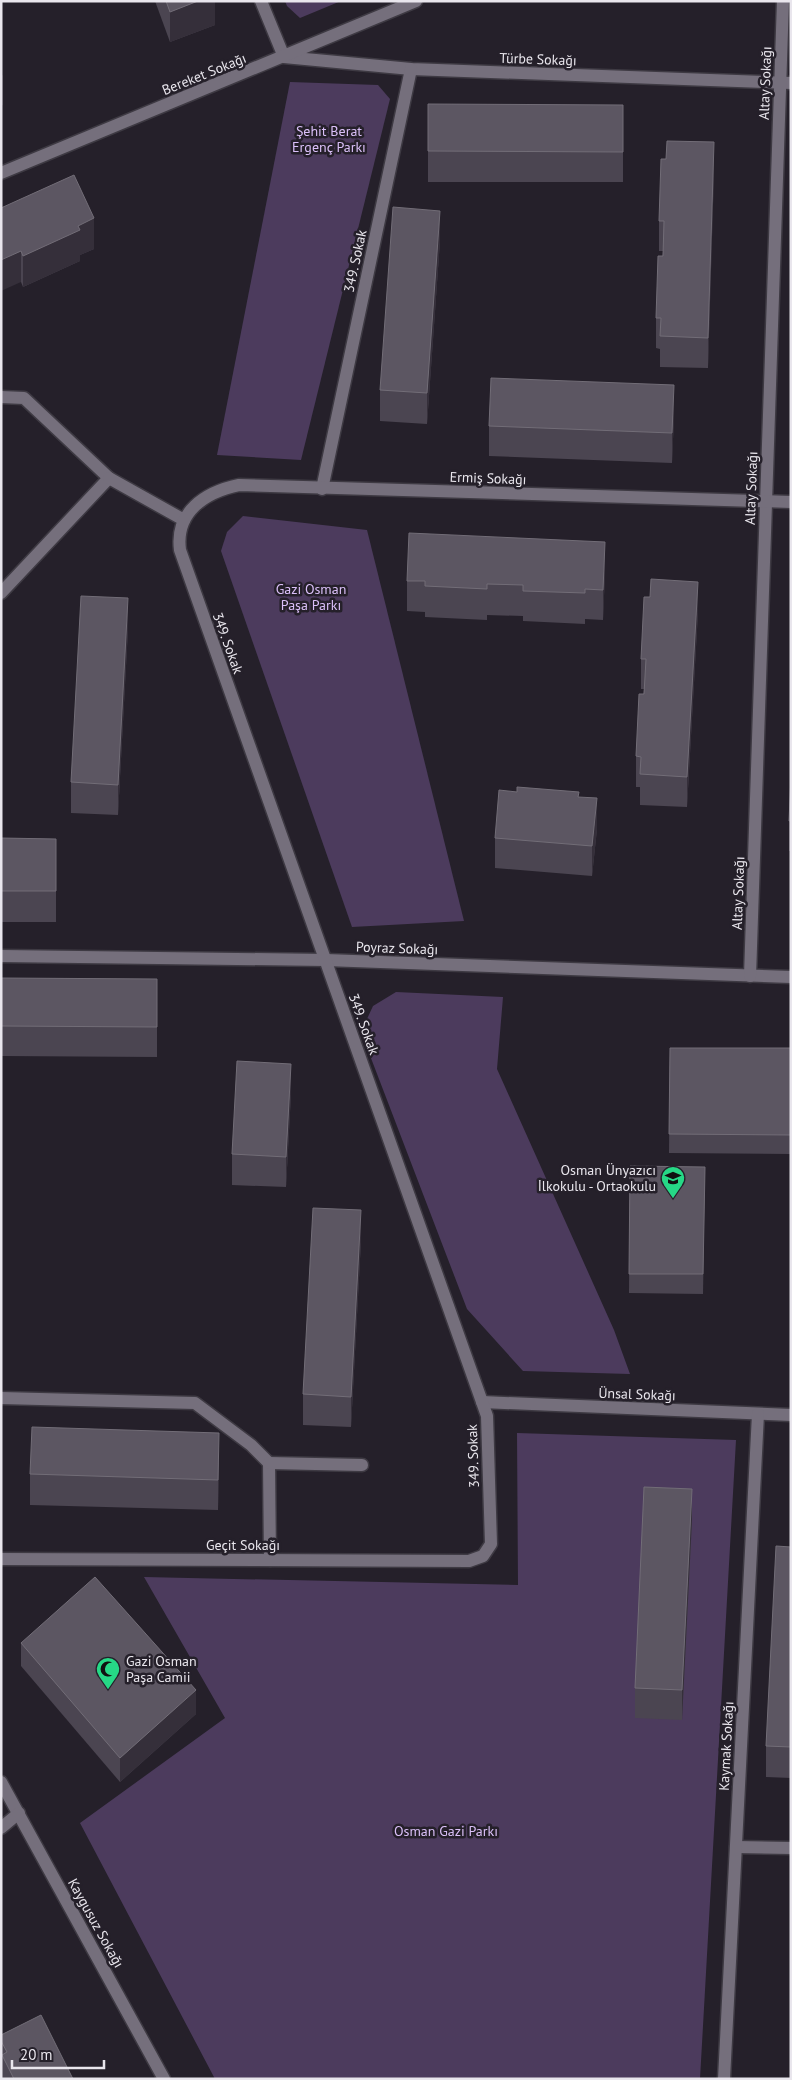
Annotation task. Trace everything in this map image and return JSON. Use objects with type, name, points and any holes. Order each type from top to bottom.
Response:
[{"type":"street","points":[[261,1],[284,58]]},
{"type":"street","name":"Bereket Sokağı","points":[[1,173],[284,58],[416,1]]},
{"type":"street","name":"Altay Sokağı","points":[[750,976],[766,501],[785,83],[782,1]]},
{"type":"street","name":"Türbe Sokağı","points":[[284,58],[411,69],[785,83]]},
{"type":"street","name":"349. Sokak","points":[[322,489],[411,69]]},
{"type":"street","points":[[1,396],[24,398],[109,478],[184,520]]},
{"type":"street","points":[[1,593],[109,478]]},
{"type":"street","name":"Ermiş Sokağı","points":[[191,509],[201,499],[213,492],[238,485],[791,502]]},
{"type":"street","name":"349. Sokak","points":[[191,509],[184,520],[179,534],[180,550],[487,1416],[491,1544],[483,1556]]},
{"type":"street","name":"Poyraz Sokağı","points":[[1,956],[326,960],[791,977]]},
{"type":"street","points":[[1,1398],[195,1403],[269,1462],[362,1465]]},
{"type":"street","name":"Ünsal Sokağı","points":[[482,1402],[791,1415]]},
{"type":"street","name":"Kaymak Sokağı","points":[[724,2079],[758,1414]]},
{"type":"street","points":[[269,1462],[270,1560]]},
{"type":"street","name":"Geçit Sokağı","points":[[1,1559],[469,1562],[483,1556]]},
{"type":"street","name":"Kaygusuz Sokağı","points":[[1,1782],[164,2079]]},
{"type":"street","points":[[1,1828],[19,1813]]},
{"type":"street","points":[[736,1848],[791,1848]]},
{"type":"green space","points":[[285,1],[341,1],[300,18],[287,6]]},
{"type":"green space","name":"Şehit Berat Ergenç Parkı","points":[[290,82],[378,85],[390,99],[301,460],[217,455]]},
{"type":"green space","name":"Gazi Osman Paşa Parkı","points":[[243,516],[367,530],[464,921],[352,927],[221,551],[227,532]]},
{"type":"green space","points":[[396,992],[503,997],[497,1069],[614,1330],[630,1374],[523,1371],[467,1309],[361,1032],[373,1006]]},
{"type":"green space","name":"Osman Gazi Parkı","points":[[517,1433],[736,1440],[700,2079],[215,2079],[80,1823],[225,1718],[144,1577],[518,1585]]},
{"type":"building","points":[[166,1],[198,1],[170,12]]},
{"type":"building","points":[[428,104],[623,105],[623,152],[428,151]]},
{"type":"building","points":[[667,141],[714,142],[708,338],[660,336],[661,318],[656,318],[658,256],[663,256],[664,221],[659,221],[661,159],[666,159]]},
{"type":"building","points":[[74,175],[94,218],[78,226],[80,230],[23,256],[21,251],[1,260],[1,208]]},
{"type":"building","points":[[393,207],[440,211],[427,393],[380,390]]},
{"type":"building","points":[[491,378],[674,385],[672,433],[489,426]]},
{"type":"building","points":[[409,533],[605,542],[603,590],[585,589],[585,593],[523,591],[523,585],[487,584],[487,589],[425,586],[425,581],[407,581]]},
{"type":"building","points":[[651,579],[698,582],[687,777],[640,774],[641,757],[636,756],[639,694],[644,694],[646,659],[641,659],[644,597],[650,597]]},
{"type":"building","points":[[81,596],[128,598],[118,785],[71,782]]},
{"type":"building","points":[[791,776],[791,821],[789,821]]},
{"type":"building","points":[[517,787],[579,792],[578,797],[597,798],[592,846],[495,838],[499,790],[517,792]]},
{"type":"building","points":[[1,838],[56,839],[56,891],[1,891]]},
{"type":"building","points":[[1,978],[157,979],[157,1027],[1,1026]]},
{"type":"building","points":[[670,1048],[791,1048],[791,1135],[669,1134]]},
{"type":"building","points":[[237,1061],[291,1064],[286,1157],[232,1154]]},
{"type":"building","points":[[630,1166],[705,1167],[703,1274],[629,1274]]},
{"type":"building","points":[[313,1208],[361,1210],[351,1397],[303,1394]]},
{"type":"building","points":[[32,1427],[219,1433],[218,1480],[30,1474]]},
{"type":"building","points":[[644,1487],[692,1489],[682,1690],[635,1688]]},
{"type":"building","points":[[776,1546],[791,1547],[791,1747],[766,1746]]},
{"type":"building","name":"Gazi Osman Paşa Camii","points":[[95,1577],[196,1690],[120,1758],[21,1643]]},
{"type":"building","points":[[41,2015],[73,2079],[14,2079],[2,2055],[7,2052],[1,2041],[1,2035]]},
{"type":"place","name":"Osman Ünyazıcı İlkokulu - Ortaokulu","points":[[673,1199]]},
{"type":"place","name":"Gazi Osman Paşa Camii","points":[[108,1690]]}]
